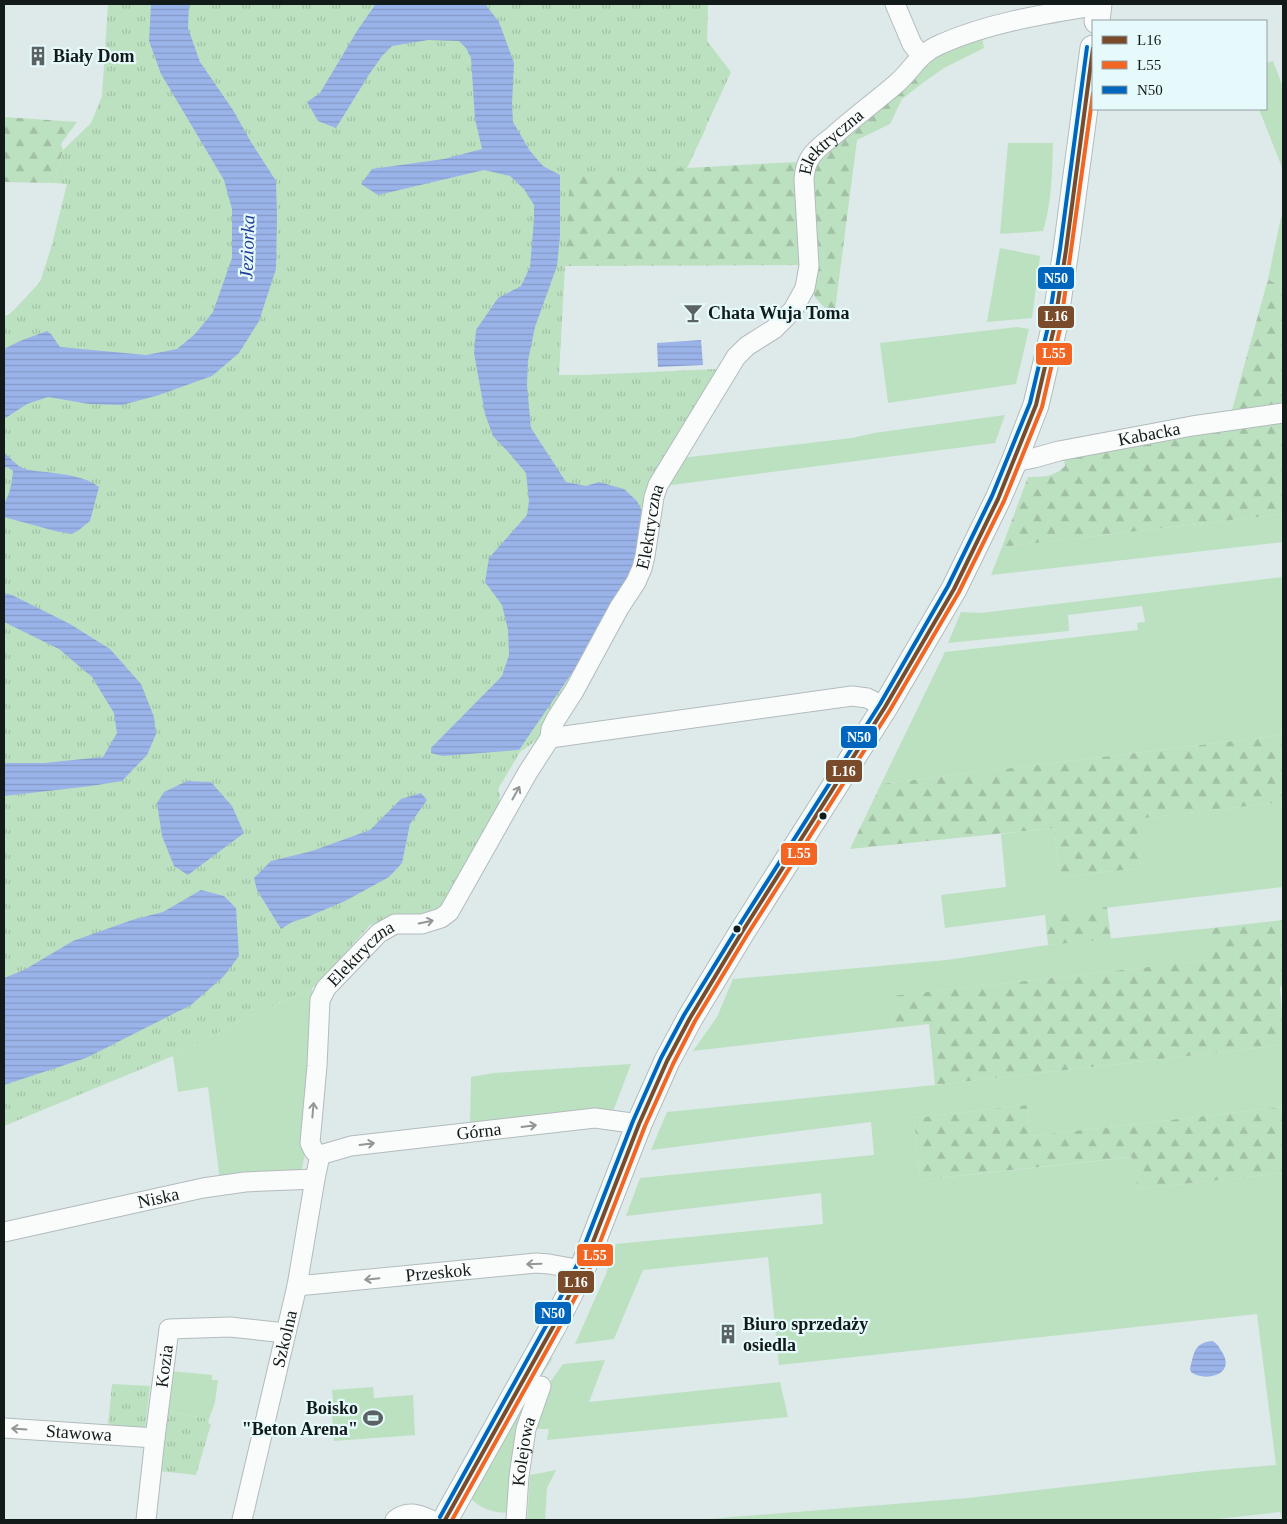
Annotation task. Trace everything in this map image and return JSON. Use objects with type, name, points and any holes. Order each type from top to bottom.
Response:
[{"type":"main road","points":[[445,1520],[549,1335],[582,1270],[639,1124],[667,1060],[742,932],[886,707],[954,589],[979,540],[1014,462],[1036,406],[1054,328],[1092,55]]},
{"type":"street","points":[[895,4],[912,44],[921,56]]},
{"type":"street","name":"Elektryczna","points":[[320,1155],[314,1151],[310,1143],[317,1066],[320,1000],[326,988],[379,932],[395,924],[422,924],[442,918],[448,912],[528,772],[550,738],[551,728],[574,691],[619,608],[636,582],[642,568],[654,497],[658,485],[736,357],[747,346],[774,329],[793,310],[805,288],[809,266],[804,179],[808,160],[814,152],[898,82],[921,56],[934,47],[972,32],[1033,16],[1098,10]]},
{"type":"street","name":"Kabacka","points":[[1014,462],[1192,426],[1283,414]]},
{"type":"street","points":[[550,738],[852,696],[867,698],[886,707]]},
{"type":"street","name":"Górna","points":[[320,1155],[352,1146],[595,1118],[639,1124]]},
{"type":"street","name":"Szkolna","points":[[242,1520],[297,1286],[314,1179],[320,1155]]},
{"type":"street","name":"Niska","points":[[4,1232],[203,1188],[245,1182],[314,1179]]},
{"type":"street","name":"Przeskok","points":[[297,1286],[536,1263],[582,1270]]},
{"type":"street","name":"Kozia","points":[[146,1520],[169,1329],[230,1327],[286,1333]]},
{"type":"street","name":"Kolejowa","points":[[516,1520],[519,1476],[526,1429],[541,1386]]},
{"type":"street","name":"Stawowa","points":[[4,1428],[155,1438]]},
{"type":"street","points":[[395,1520],[400,1516],[412,1513],[431,1520]]},
{"type":"green space","points":[[108,4],[708,4],[707,41],[731,72],[687,168],[570,174],[559,375],[717,369],[722,375],[654,488],[637,576],[537,740],[520,752],[498,789],[500,795],[497,814],[448,903],[427,917],[394,915],[370,925],[316,986],[246,1018],[173,1056],[4,1126],[4,316],[14,310],[40,282],[51,248],[67,184],[54,183],[63,150],[91,123],[102,96]]},
{"type":"green space","points":[[982,37],[984,48],[944,68],[924,82],[912,74],[931,58]]},
{"type":"green space","points":[[1273,61],[1283,87],[1283,170],[1259,110],[1267,110],[1267,63]]},
{"type":"green space","points":[[912,74],[924,82],[902,99],[890,124],[857,140],[834,318],[815,297],[809,283],[810,170],[816,155]]},
{"type":"green space","points":[[4,117],[77,122],[61,144],[63,150],[54,183],[4,182]]},
{"type":"green space","points":[[706,128],[687,168],[796,162],[802,181],[802,265],[557,266],[555,135]]},
{"type":"green space","points":[[1008,143],[1053,143],[1050,198],[1043,231],[1000,234]]},
{"type":"green space","points":[[1281,217],[1283,217],[1283,289],[1268,279]]},
{"type":"green space","points":[[1000,248],[1040,256],[1032,318],[987,322]]},
{"type":"green space","points":[[1268,279],[1283,289],[1283,404],[1232,410]]},
{"type":"green space","points":[[1017,327],[1029,329],[1016,384],[888,403],[880,343]]},
{"type":"green space","points":[[1005,415],[995,443],[664,486],[681,458],[852,438],[874,433]]},
{"type":"green space","points":[[1283,420],[1283,514],[1002,547],[1028,477],[1053,474],[1061,470],[1065,466],[1064,458]]},
{"type":"green space","points":[[1283,514],[1283,542],[991,575],[1002,547]]},
{"type":"green space","points":[[1283,577],[1283,735],[881,784],[945,652],[1138,630],[1137,623],[1145,622],[1142,606],[1068,615],[1069,631],[948,643],[961,612],[981,613]]},
{"type":"green space","points":[[1283,735],[1283,802],[1136,819],[1141,868],[1060,877],[1054,828],[850,849],[881,784]]},
{"type":"green space","points":[[1283,802],[1283,887],[945,928],[941,895],[1006,887],[1001,834],[1054,828],[1060,877],[1141,868],[1135,819]]},
{"type":"green space","points":[[1107,907],[1111,939],[1048,945],[1045,915]]},
{"type":"green space","points":[[1283,920],[1283,986],[1280,987],[1283,1045],[935,1085],[929,1024],[893,1028],[891,996],[1210,960],[1212,928]]},
{"type":"green space","points":[[1212,928],[1211,960],[892,996],[893,1028],[693,1051],[717,1017],[733,979],[947,960],[1048,945]]},
{"type":"green space","points":[[312,988],[306,1148],[301,1174],[220,1181],[208,1087],[178,1092],[173,1056],[246,1018]]},
{"type":"green space","points":[[1283,1045],[1283,1107],[1030,1136],[1027,1105],[914,1118],[920,1180],[1133,1157],[1138,1189],[1283,1173],[1283,1520],[1280,1512],[1208,1520],[696,1520],[968,1498],[1205,1471],[1276,1465],[1257,1314],[779,1365],[768,1257],[643,1270],[614,1339],[575,1344],[606,1274],[616,1244],[823,1224],[821,1193],[626,1216],[640,1178],[874,1155],[871,1122],[651,1150],[667,1112],[935,1085]]},
{"type":"green space","points":[[631,1064],[612,1114],[475,1128],[470,1122],[471,1077],[494,1073]]},
{"type":"green space","points":[[1027,1105],[1030,1136],[1283,1107],[1283,1173],[1138,1189],[1132,1157],[920,1180],[914,1118]]},
{"type":"green space","points":[[553,1358],[542,1375],[531,1399],[510,1512],[499,1512],[484,1508],[470,1498],[544,1360]]},
{"type":"green space","points":[[605,1360],[589,1402],[780,1382],[788,1417],[547,1440],[549,1429],[534,1429],[548,1385],[563,1364]]},
{"type":"green space","points":[[171,1371],[212,1375],[212,1380],[218,1380],[215,1402],[209,1419],[165,1411]]},
{"type":"green space","points":[[112,1384],[150,1386],[145,1430],[108,1427]]},
{"type":"green space","name":"Boisko \"Beton Arena\"","points":[[373,1387],[374,1398],[413,1395],[415,1435],[334,1441],[332,1390]]},
{"type":"green space","points":[[165,1411],[209,1419],[208,1423],[211,1424],[196,1475],[159,1471]]},
{"type":"green space","points":[[556,1470],[547,1488],[545,1520],[527,1520],[530,1475]]},
{"type":"water","name":"Jeziorka","points":[[151,4],[189,4],[188,28],[200,62],[233,110],[276,181],[276,269],[259,321],[239,353],[212,376],[159,395],[122,405],[89,404],[48,397],[27,404],[4,419],[4,349],[47,331],[60,347],[146,355],[177,349],[195,334],[213,312],[232,258],[232,209],[224,180],[161,74],[149,41]]},
{"type":"water","points":[[485,4],[499,22],[514,63],[513,122],[530,151],[543,166],[560,175],[560,236],[557,266],[535,327],[528,361],[527,385],[531,428],[566,482],[586,486],[599,482],[624,489],[637,501],[645,517],[636,560],[589,648],[519,750],[442,756],[431,753],[431,748],[502,676],[509,655],[508,630],[502,605],[485,582],[489,558],[527,515],[529,501],[526,473],[493,436],[485,414],[474,353],[476,330],[498,298],[521,286],[530,267],[534,205],[524,189],[510,176],[484,170],[378,195],[361,184],[372,169],[444,159],[482,149],[475,119],[471,58],[466,48],[459,41],[428,40],[392,46],[370,73],[336,128],[318,121],[307,102],[320,93],[357,31],[375,5]]},
{"type":"water","points":[[701,340],[703,365],[658,367],[657,343]]},
{"type":"water","points":[[4,453],[22,468],[73,476],[87,480],[99,487],[90,521],[72,534],[4,517],[4,503],[9,492],[13,471],[8,467],[4,468]]},
{"type":"water","points":[[4,593],[12,595],[70,624],[110,649],[141,684],[154,717],[156,734],[147,755],[122,781],[4,796],[4,763],[44,763],[103,757],[117,733],[114,713],[92,677],[59,649],[4,622]]},
{"type":"water","points":[[187,781],[211,782],[232,806],[244,833],[188,875],[174,866],[162,836],[157,803],[164,792]]},
{"type":"water","points":[[421,793],[427,800],[410,824],[402,863],[389,877],[345,901],[292,922],[281,929],[257,890],[254,878],[271,861],[312,851],[370,830],[401,799]]},
{"type":"water","points":[[201,890],[224,896],[236,908],[239,956],[224,976],[191,1005],[86,1058],[4,1085],[4,978],[24,970],[73,941],[132,920],[163,912]]},
{"type":"water","points":[[1212,1341],[1222,1352],[1225,1367],[1217,1375],[1196,1375],[1190,1369],[1196,1350],[1202,1344]]},
{"type":"transit line","name":"N50","points":[[440,1517],[547,1324],[576,1267],[633,1121],[661,1058],[684,1015],[880,704],[948,586],[992,496],[1030,403],[1048,327],[1087,47]]},
{"type":"transit line","name":"L16","points":[[445,1520],[553,1327],[582,1270],[639,1124],[667,1061],[690,1018],[742,932],[885,707],[954,589],[998,499],[1036,405],[1054,328],[1092,55]]},
{"type":"transit line","name":"L55","points":[[452,1520],[588,1273],[645,1126],[695,1021],[747,935],[890,710],[959,592],[1004,501],[1042,407],[1060,329],[1092,100]]},
{"type":"place","name":"Biały Dom","points":[[38,56]]},
{"type":"place","name":"Chata Wuja Toma","points":[[693,313]]},
{"type":"place","name":"Biuro sprzedaży osiedla","points":[[728,1334]]},
{"type":"place","name":"Boisko \"Beton Arena\"","points":[[373,1418]]}]
